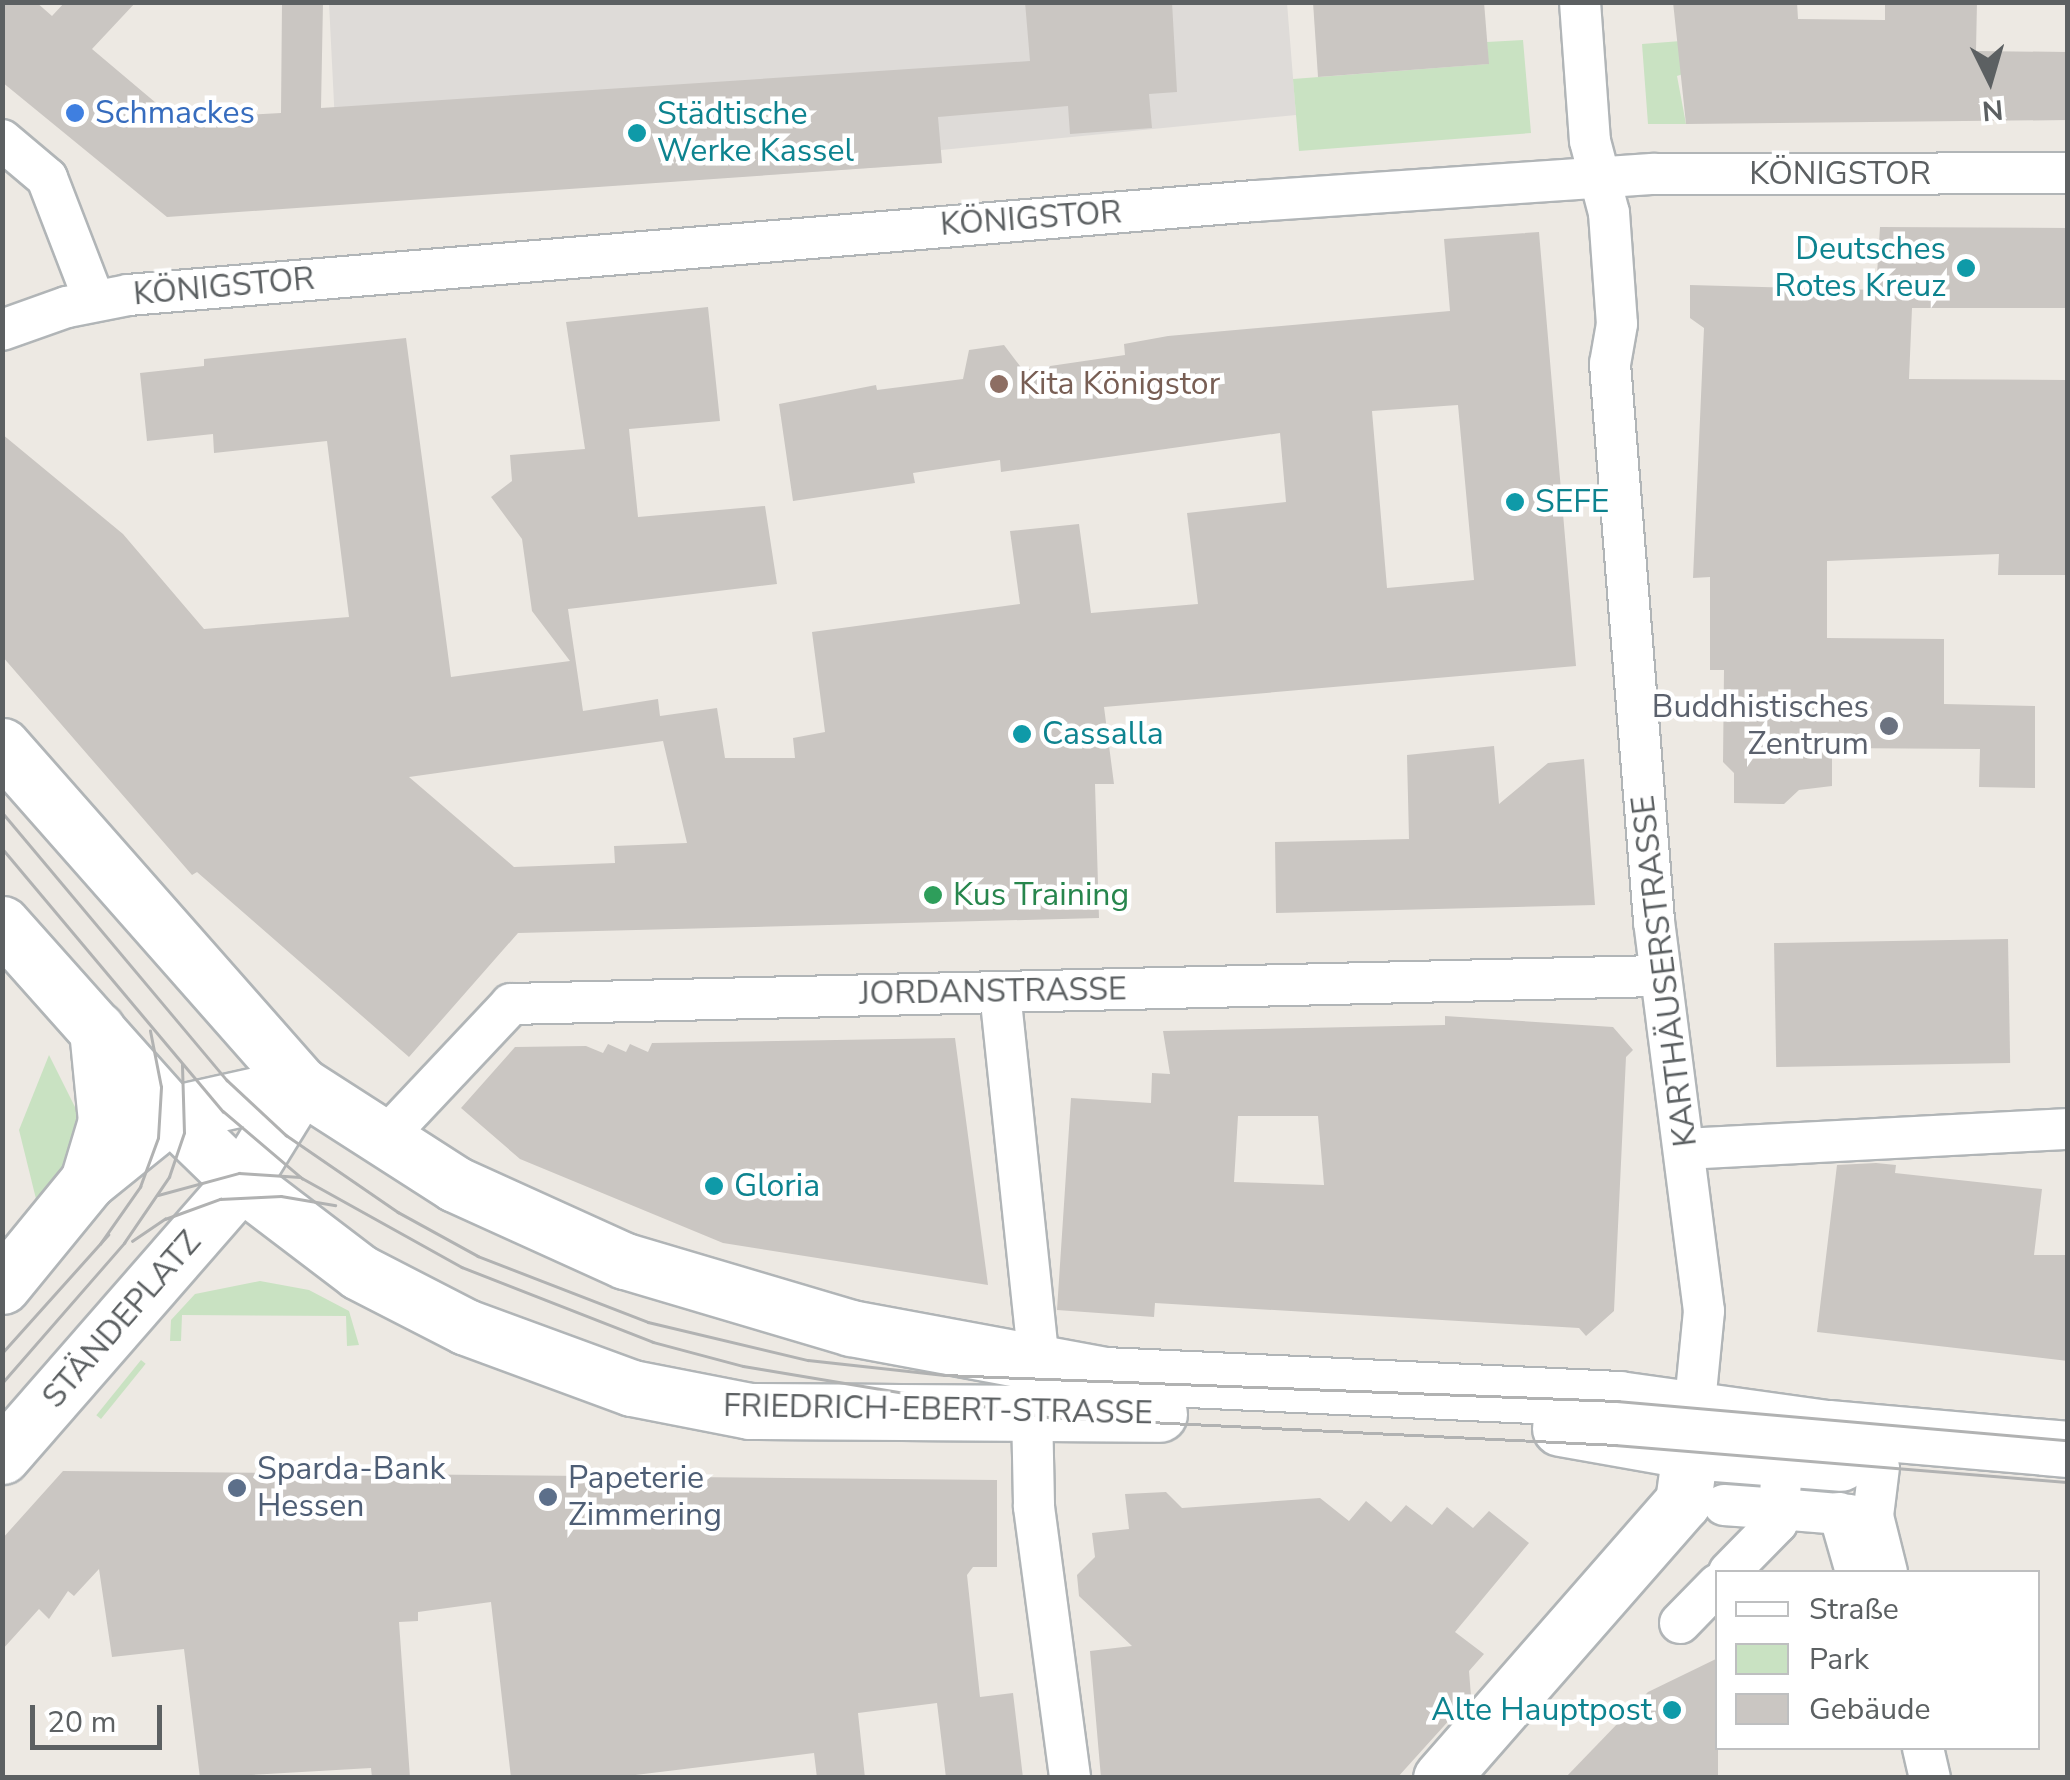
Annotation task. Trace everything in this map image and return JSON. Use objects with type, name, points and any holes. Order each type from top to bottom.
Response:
[{"type":"main road","name":"FRIEDRICH-EBERT-STRASSE","points":[[2,746],[301,1085],[455,1184],[625,1260],[1035,1388],[1583,1429],[1693,1428]]},
{"type":"main road","name":"FRIEDRICH-EBERT-STRASSE","points":[[2,924],[171,1114],[241,1182],[359,1272],[466,1328],[632,1388],[778,1413],[1035,1388],[1170,1380],[1693,1428],[1879,1467],[2068,1483]]},
{"type":"main road","points":[[88,1181],[106,1121],[97,1029]]},
{"type":"main road","points":[[2,1286],[88,1181],[171,1114],[301,1085]]},
{"type":"main road","name":"STÄNDEPLATZ","points":[[2,1456],[241,1182],[301,1085]]},
{"type":"main road","points":[[1442,1778],[1683,1502],[1693,1428],[1828,1428],[2068,1450]]},
{"type":"street","name":"KARTHÄUSERSTRASSE","points":[[1580,2],[1590,141],[1609,213],[1616,324],[1610,364],[1660,976],[1686,1149],[1704,1311],[1693,1428]]},
{"type":"street","points":[[2,140],[47,178],[94,300]]},
{"type":"street","name":"KÖNIGSTOR","points":[[2,330],[94,300],[932,226],[1600,178],[2068,173]]},
{"type":"street","name":"JORDANSTRASSE","points":[[384,1139],[511,1004],[1660,976]]},
{"type":"street","points":[[1000,992],[1035,1388],[1034,1507],[1070,1778]]},
{"type":"street","points":[[1686,1149],[2068,1129]]},
{"type":"street","points":[[1879,1467],[1873,1516],[1886,1570]]},
{"type":"street","points":[[1724,1505],[1780,1495],[1845,1514],[1856,1570]]},
{"type":"street","points":[[1731,1570],[1777,1522],[1780,1495]]},
{"type":"street","points":[[1680,1623],[1715,1587]]},
{"type":"street","points":[[1923,1750],[1930,1778]]},
{"type":"shaded area","name":"Städtische Werke Kassel","points":[[329,3],[1287,3],[1296,115],[941,150],[941,163],[339,204]]},
{"type":"green space","points":[[1523,40],[1531,133],[1299,151],[1293,79],[1488,64],[1487,42]]},
{"type":"green space","points":[[1681,41],[1683,74],[1677,76],[1686,124],[1648,124],[1642,44]]},
{"type":"green space","points":[[49,1055],[81,1119],[75,1168],[39,1211],[19,1130]]},
{"type":"green space","points":[[260,1281],[309,1290],[349,1311],[359,1345],[347,1346],[346,1316],[182,1315],[181,1341],[170,1341],[171,1320],[195,1294]]},
{"type":"green space","points":[[141,1360],[146,1364],[101,1419],[96,1415]]},
{"type":"building","points":[[2,2],[36,2],[52,16],[65,2],[136,2],[92,49],[175,119],[281,113],[282,2],[323,2],[321,108],[1030,61],[1025,2],[1172,2],[1177,92],[1149,94],[1152,128],[1070,134],[1068,106],[938,117],[942,163],[167,217],[2,82]]},
{"type":"building","points":[[1313,2],[1484,2],[1489,64],[1318,77]]},
{"type":"building","points":[[1673,2],[1797,2],[1798,19],[1885,20],[1885,2],[1977,2],[1976,51],[2068,52],[2068,120],[1686,124]]},
{"type":"building","points":[[1880,227],[2068,228],[2068,308],[1912,308],[1909,379],[2068,380],[2068,575],[1998,575],[1999,554],[1827,561],[1827,638],[1944,639],[1944,704],[2035,706],[2035,788],[1979,787],[1980,749],[1832,748],[1832,786],[1799,790],[1784,804],[1734,803],[1734,773],[1723,762],[1724,670],[1710,670],[1710,577],[1693,578],[1704,328],[1690,318],[1690,285],[1876,290]]},
{"type":"building","points":[[1539,232],[1576,666],[1104,707],[1114,784],[1095,784],[1099,918],[518,933],[409,1057],[197,872],[192,875],[2,656],[2,434],[123,534],[204,629],[349,617],[327,441],[214,453],[213,434],[147,441],[140,373],[204,366],[204,359],[406,338],[451,677],[570,661],[532,611],[522,539],[491,497],[512,481],[510,455],[585,449],[566,322],[708,307],[720,421],[629,429],[638,517],[765,506],[777,584],[568,609],[583,711],[658,699],[660,716],[717,708],[725,758],[795,758],[793,738],[825,732],[812,632],[1020,604],[1010,531],[1079,524],[1091,613],[1198,604],[1187,513],[1286,502],[1280,433],[1001,472],[1000,460],[913,473],[915,483],[793,501],[779,404],[876,385],[877,390],[963,379],[969,350],[1004,345],[1023,370],[1125,355],[1124,344],[1168,336],[1450,311],[1444,239]],"holes":[[[1458,405],[1474,580],[1387,588],[1372,411]],[[663,741],[687,843],[614,846],[615,863],[514,867],[409,777]]]},
{"type":"building","points":[[1494,746],[1499,804],[1548,763],[1584,759],[1595,905],[1276,913],[1275,842],[1409,839],[1407,755]]},
{"type":"building","points":[[2008,939],[2010,1063],[1776,1067],[1774,943]]},
{"type":"building","points":[[1445,1016],[1613,1027],[1633,1050],[1626,1057],[1614,1311],[1586,1336],[1579,1328],[1155,1303],[1154,1317],[1057,1310],[1071,1098],[1151,1103],[1152,1073],[1170,1074],[1163,1031],[1445,1025]],"holes":[[[1238,1116],[1318,1116],[1324,1185],[1234,1182]]]},
{"type":"building","points":[[955,1038],[988,1285],[723,1243],[520,1159],[461,1108],[515,1047],[586,1046],[603,1053],[608,1044],[626,1052],[630,1044],[648,1052],[652,1043]]},
{"type":"building","points":[[1837,1165],[1896,1165],[1895,1173],[2042,1189],[2034,1255],[2068,1255],[2068,1361],[1817,1332]]},
{"type":"building","points":[[63,1471],[997,1480],[997,1567],[973,1567],[967,1575],[980,1697],[1013,1693],[1023,1778],[946,1778],[937,1703],[858,1713],[865,1778],[817,1778],[814,1753],[611,1778],[511,1778],[491,1602],[418,1612],[418,1621],[399,1622],[410,1778],[372,1778],[371,1768],[200,1778],[184,1649],[112,1657],[99,1569],[74,1596],[68,1591],[49,1619],[39,1609],[2,1650],[2,1539]]},
{"type":"building","points":[[1166,1492],[1182,1508],[1320,1498],[1349,1521],[1366,1501],[1391,1522],[1406,1505],[1432,1525],[1447,1507],[1473,1528],[1489,1511],[1529,1543],[1455,1632],[1484,1654],[1469,1671],[1471,1696],[1397,1778],[1101,1778],[1090,1651],[1132,1646],[1079,1596],[1077,1575],[1095,1557],[1092,1533],[1129,1529],[1125,1494]]},
{"type":"building","name":"Alte Hauptpost","points":[[1715,1659],[1718,1778],[1565,1778],[1648,1692]]},
{"type":"tram line","points":[[2,812],[227,1080],[286,1135],[398,1212],[478,1256],[648,1322],[808,1360],[944,1375],[1618,1401],[2068,1440]]},
{"type":"tram line","points":[[2,848],[223,1111],[302,1178],[462,1267],[653,1342],[743,1366],[1048,1417],[1616,1445],[2068,1482]]},
{"type":"tram line","points":[[100,1244],[140,1187],[158,1138],[161,1087],[150,1031]]},
{"type":"tram line","points":[[2,1383],[124,1243],[169,1177],[184,1133],[182,1065]]},
{"type":"tram line","points":[[158,1195],[239,1173],[300,1177]]},
{"type":"tram line","points":[[132,1241],[165,1219],[220,1199],[281,1196],[335,1205]]},
{"type":"tram line","points":[[2,1353],[108,1235]]},
{"type":"place","name":"Schmackes","points":[[75,113]]},
{"type":"place","name":"Städtische Werke Kassel","points":[[637,133]]},
{"type":"place","name":"Deutsches Rotes Kreuz","points":[[1966,268]]},
{"type":"place","name":"Kita Königstor","points":[[999,384]]},
{"type":"place","name":"SEFE","points":[[1515,502]]},
{"type":"place","name":"Buddhistisches Zentrum","points":[[1889,726]]},
{"type":"place","name":"Cassalla","points":[[1022,734]]},
{"type":"place","name":"Kus Training","points":[[933,895]]},
{"type":"place","name":"Gloria","points":[[714,1186]]},
{"type":"place","name":"Sparda-Bank Hessen","points":[[237,1488]]},
{"type":"place","name":"Papeterie Zimmering","points":[[548,1497]]},
{"type":"place","name":"Alte Hauptpost","points":[[1672,1710]]}]
